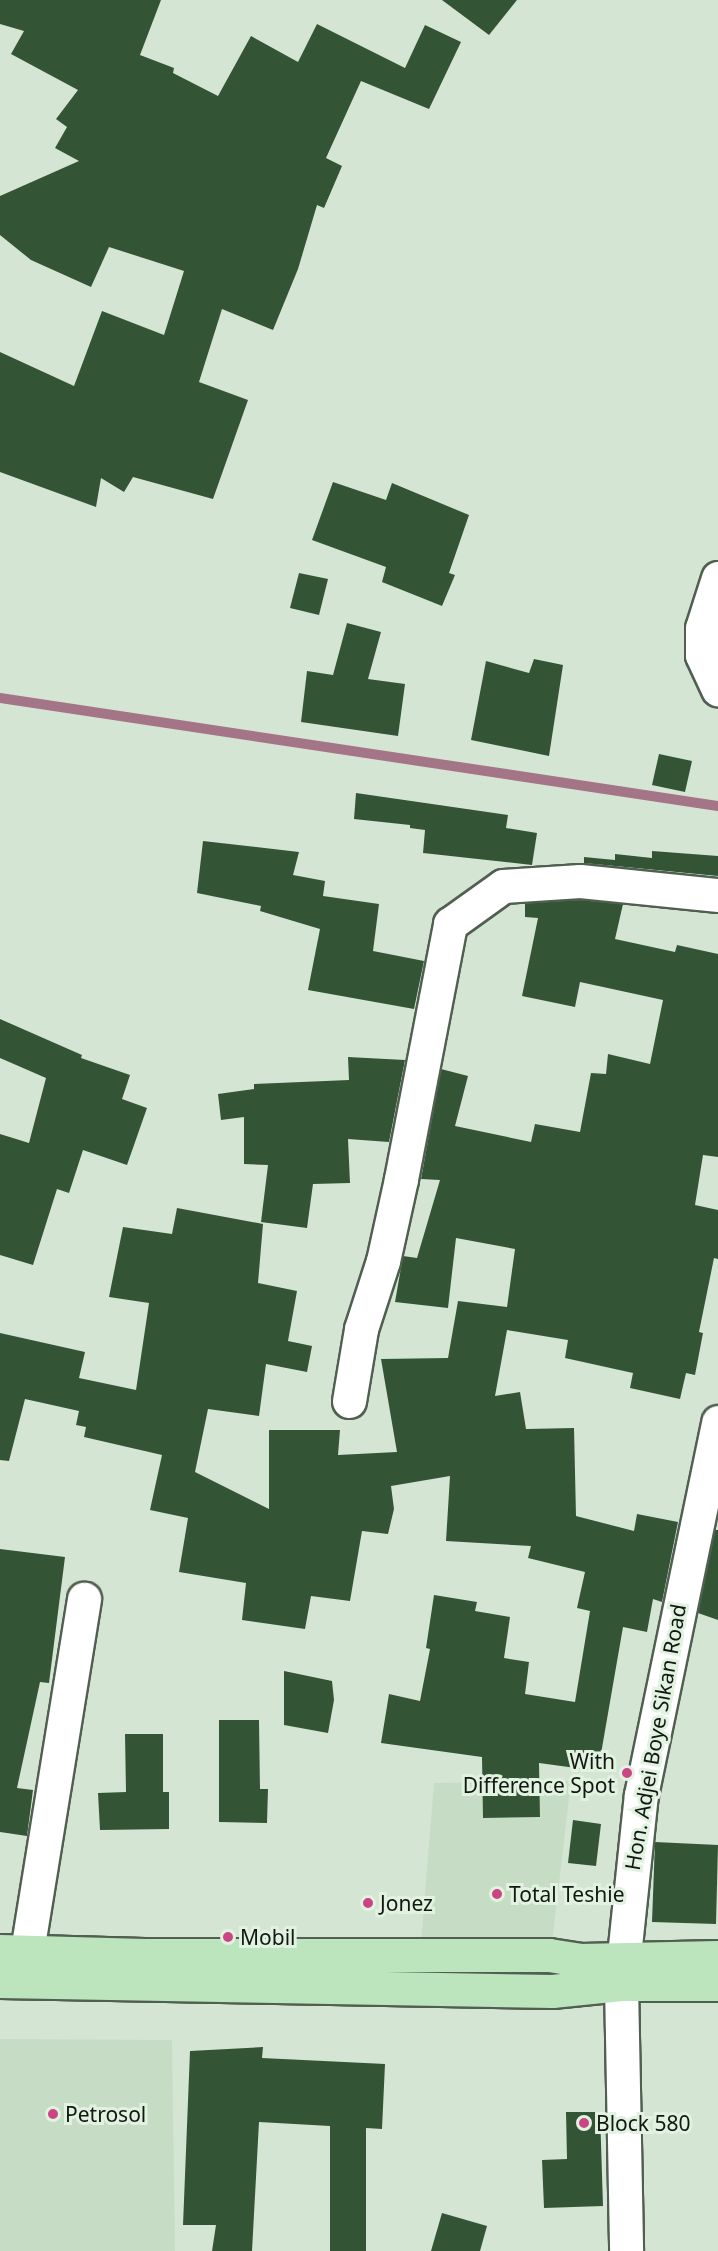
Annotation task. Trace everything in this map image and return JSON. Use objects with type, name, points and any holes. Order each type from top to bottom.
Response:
[{"type":"main road","points":[[14,1951],[621,1971],[718,1984]]},
{"type":"main road","points":[[0,1981],[552,1991],[621,1971],[718,1957]]},
{"type":"street","points":[[718,578],[702,628],[702,655],[718,689]]},
{"type":"street","points":[[348,1401],[361,1329],[383,1262],[401,1179],[450,924],[503,886],[580,881],[718,895]]},
{"type":"street","name":"Hon. Adjei Boye Sikan Road","points":[[626,2251],[621,1971],[641,1795],[718,1422]]},
{"type":"street","points":[[14,1951],[84,1599]]},
{"type":"shaded area","points":[[571,1781],[552,1943],[421,1943],[434,1783]]},
{"type":"shaded area","points":[[0,2039],[172,2040],[175,2251],[0,2251]]},
{"type":"building","points":[[0,0],[161,0],[140,55],[174,68],[173,73],[218,96],[251,36],[298,62],[317,24],[405,68],[425,25],[461,42],[429,109],[361,81],[326,158],[342,166],[324,208],[317,205],[298,269],[273,330],[222,309],[199,382],[248,400],[213,499],[133,477],[124,492],[101,478],[96,507],[0,472],[0,352],[74,386],[102,311],[164,335],[184,271],[109,247],[91,287],[31,260],[0,235],[0,196],[79,161],[55,148],[67,127],[56,119],[78,90],[11,54],[24,31],[0,24]]},
{"type":"building","points":[[442,0],[517,0],[489,35]]},
{"type":"building","points":[[333,482],[386,500],[392,483],[469,515],[449,573],[455,575],[442,606],[382,582],[386,567],[312,540]]},
{"type":"building","points":[[299,573],[328,579],[319,615],[290,608]]},
{"type":"building","points":[[347,623],[381,632],[368,679],[405,684],[398,736],[301,722],[307,671],[333,675]]},
{"type":"building","points":[[534,659],[563,665],[549,756],[471,740],[486,661],[529,673]]},
{"type":"building","points":[[659,754],[692,761],[685,792],[652,785]]},
{"type":"building","points":[[356,793],[508,815],[506,828],[537,833],[532,865],[423,853],[425,830],[410,828],[410,825],[354,819]]},
{"type":"building","points":[[203,841],[299,852],[293,875],[325,881],[323,896],[379,904],[373,951],[424,961],[414,1009],[308,990],[320,929],[260,911],[261,906],[197,893]]},
{"type":"building","points":[[652,851],[718,856],[718,876],[584,863],[584,857],[615,860],[615,854],[652,858]]},
{"type":"building","points":[[580,900],[623,904],[615,939],[675,952],[677,945],[718,954],[718,1157],[703,1155],[695,1205],[718,1210],[718,1259],[714,1258],[699,1332],[703,1333],[695,1375],[686,1373],[680,1399],[630,1388],[633,1373],[565,1358],[568,1340],[507,1330],[495,1396],[520,1392],[526,1429],[574,1428],[576,1516],[634,1531],[637,1514],[678,1522],[662,1602],[653,1599],[647,1632],[623,1627],[598,1771],[539,1763],[540,1817],[483,1818],[482,1757],[381,1743],[389,1694],[420,1701],[430,1649],[426,1648],[434,1595],[477,1602],[475,1611],[510,1617],[504,1658],[529,1662],[525,1694],[575,1702],[590,1611],[577,1608],[585,1572],[528,1558],[531,1546],[446,1541],[450,1476],[391,1486],[394,1509],[388,1534],[362,1531],[350,1601],[311,1596],[305,1629],[242,1620],[246,1583],[179,1572],[188,1518],[150,1510],[162,1455],[84,1437],[86,1427],[76,1425],[79,1411],[25,1399],[9,1461],[0,1460],[0,1333],[85,1352],[79,1378],[136,1390],[149,1303],[109,1297],[123,1227],[172,1234],[177,1208],[263,1224],[258,1283],[297,1291],[288,1341],[312,1346],[307,1372],[266,1364],[259,1416],[208,1409],[195,1472],[269,1509],[269,1430],[340,1430],[338,1455],[397,1452],[381,1359],[448,1358],[458,1301],[507,1307],[515,1249],[456,1238],[448,1308],[395,1302],[403,1256],[417,1258],[440,1180],[421,1179],[441,1069],[468,1076],[455,1126],[531,1142],[535,1124],[580,1132],[591,1073],[606,1074],[608,1054],[650,1064],[663,1000],[580,982],[575,1007],[522,996],[538,918],[525,917],[525,903]]},
{"type":"building","points":[[0,1019],[82,1055],[81,1058],[130,1075],[122,1099],[147,1108],[127,1165],[83,1150],[69,1193],[57,1189],[33,1265],[0,1255],[0,1134],[29,1143],[46,1078],[0,1058]]},
{"type":"building","points":[[348,1057],[405,1060],[389,1142],[348,1139],[350,1183],[313,1184],[307,1228],[261,1222],[268,1165],[244,1164],[244,1117],[221,1120],[218,1094],[254,1089],[254,1084],[349,1080]]},
{"type":"building","points":[[715,1530],[718,1530],[718,1620],[698,1613]]},
{"type":"building","points":[[0,1549],[65,1557],[49,1683],[40,1682],[17,1788],[33,1790],[27,1836],[0,1832]]},
{"type":"building","points":[[284,1671],[332,1681],[334,1700],[328,1733],[284,1725]]},
{"type":"building","points":[[219,1720],[259,1720],[260,1789],[268,1789],[267,1823],[219,1822]]},
{"type":"building","points":[[125,1734],[163,1734],[163,1792],[169,1792],[169,1829],[100,1830],[98,1793],[126,1792]]},
{"type":"building","points":[[573,1820],[601,1824],[596,1866],[568,1863]]},
{"type":"building","points":[[655,1842],[718,1845],[716,1924],[652,1922]]},
{"type":"building","points":[[263,2047],[262,2058],[385,2064],[382,2129],[366,2128],[366,2251],[330,2251],[330,2126],[259,2122],[252,2251],[212,2251],[216,2225],[183,2225],[190,2051]]},
{"type":"building","points":[[566,2112],[600,2112],[603,2206],[544,2208],[542,2160],[567,2159]]},
{"type":"building","points":[[442,2213],[487,2226],[480,2251],[431,2251]]},
{"type":"waterway","points":[[0,698],[718,806]]},
{"type":"place","name":"With Difference Spot","points":[[627,1773]]},
{"type":"place","name":"Total Teshie","points":[[497,1894]]},
{"type":"place","name":"Jonez","points":[[368,1903]]},
{"type":"place","name":"Mobil","points":[[228,1937]]},
{"type":"place","name":"Petrosol","points":[[53,2114]]},
{"type":"place","name":"Block 580","points":[[584,2123]]}]
